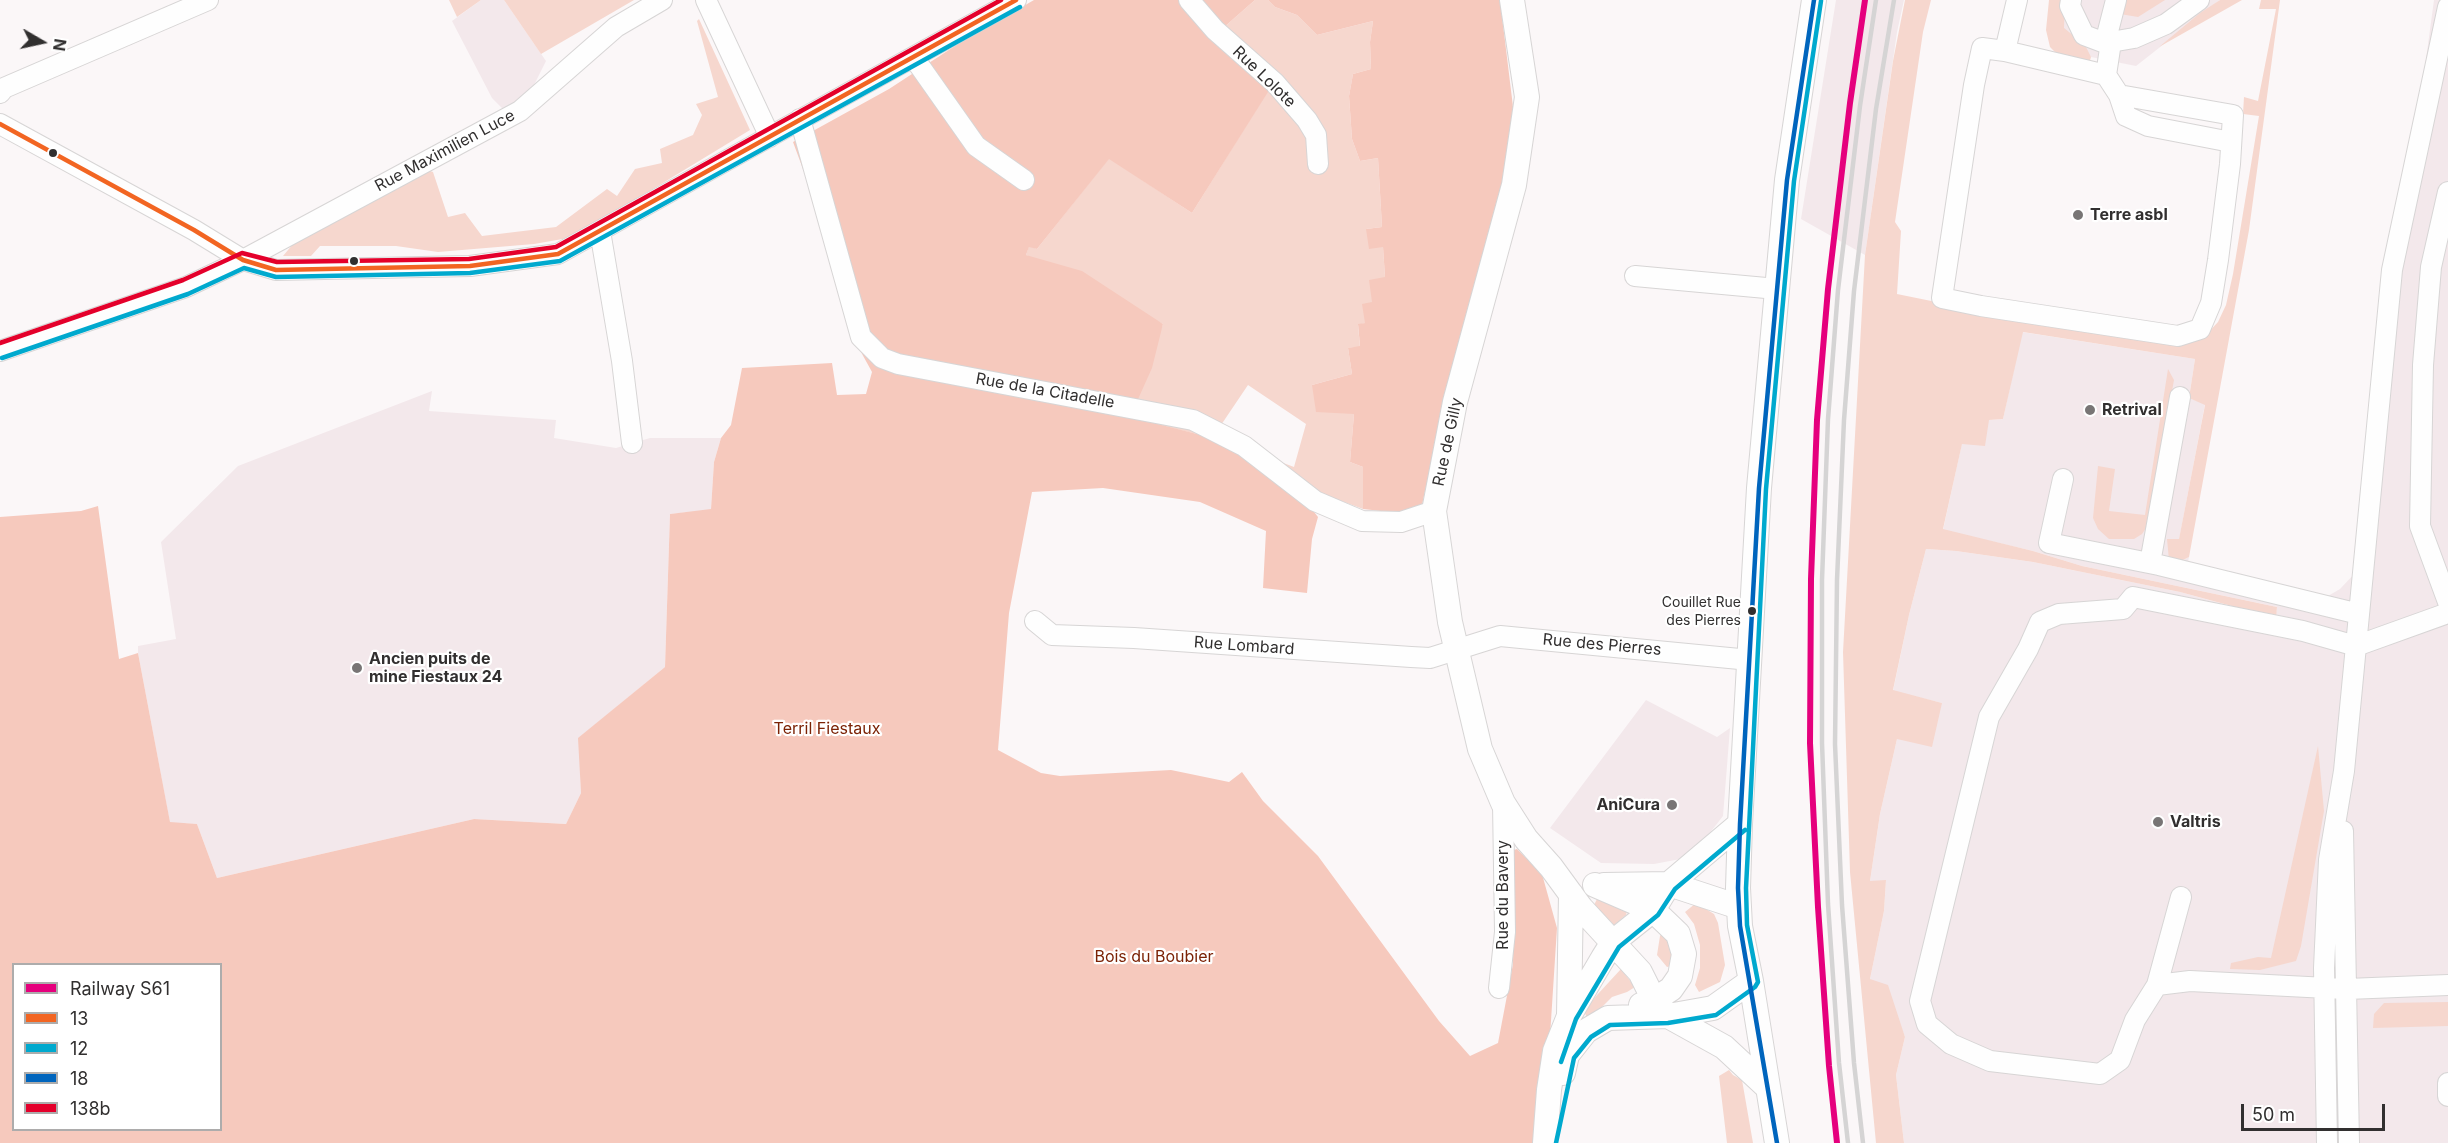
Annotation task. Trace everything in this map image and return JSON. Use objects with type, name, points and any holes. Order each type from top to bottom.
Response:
[{"type":"main road","name":"Rue de Gilly","points":[[1512,0],[1527,97],[1514,185],[1455,402],[1434,511],[1450,621],[1480,749],[1503,802],[1526,839],[1551,867],[1570,894],[1640,972],[1661,1008]]},
{"type":"main road","points":[[1777,1143],[1740,926],[1738,907],[1740,824],[1759,488],[1787,180],[1814,0]]},
{"type":"main road","points":[[1546,1143],[1549,1090],[1555,1052],[1569,1016],[1613,942],[1653,910],[1669,884],[1740,824]]},
{"type":"main road","points":[[1551,867],[1653,910],[1678,934],[1684,954],[1680,976],[1661,1008]]},
{"type":"main road","points":[[1595,885],[1669,884],[1738,907]]},
{"type":"main road","points":[[1569,1016],[1570,894]]},
{"type":"main road","points":[[1546,1143],[1567,1055],[1587,1031],[1608,1018],[1661,1008],[1713,1008],[1751,981]]},
{"type":"main road","points":[[1661,1008],[1724,1047],[1766,1086]]},
{"type":"street","points":[[0,93],[4,88],[208,0]]},
{"type":"street","name":"Rue Maximilien Luce","points":[[0,351],[186,287],[243,260],[520,111],[616,27],[662,0]]},
{"type":"street","points":[[705,0],[770,137]]},
{"type":"street","points":[[0,124],[194,230],[243,260],[276,270],[470,266],[558,254],[1016,0]]},
{"type":"street","name":"Rue Lolote","points":[[1189,0],[1215,30],[1275,83],[1307,120],[1316,135],[1318,164]]},
{"type":"street","points":[[2005,51],[2017,0]]},
{"type":"street","points":[[2072,0],[2070,6],[2084,35],[2108,42],[2134,38],[2166,24],[2199,0]]},
{"type":"street","points":[[2116,0],[2108,42],[2106,75],[2119,95],[2126,116],[2148,126],[2231,142]]},
{"type":"street","points":[[2327,1143],[2324,987],[2329,860],[2344,771],[2392,270],[2448,7]]},
{"type":"street","points":[[2106,75],[2005,51],[1982,48],[1974,85],[1942,298],[2178,336],[2200,330],[2213,292],[2233,115],[2119,95]]},
{"type":"street","points":[[914,58],[976,146],[1024,180]]},
{"type":"street","name":"Rue de la Citadelle","points":[[800,119],[861,337],[882,358],[898,364],[1192,420],[1244,446],[1315,501],[1362,521],[1401,522],[1434,511]]},
{"type":"street","points":[[2448,192],[2431,267],[2423,365],[2420,525],[2448,602]]},
{"type":"street","points":[[600,231],[622,361],[632,443]]},
{"type":"street","points":[[1635,276],[1777,290]]},
{"type":"street","points":[[2150,563],[2180,397]]},
{"type":"street","points":[[2063,478],[2049,543],[2150,563],[2359,614]]},
{"type":"street","points":[[2181,897],[2157,985],[2135,1020],[2120,1060],[2100,1074],[1990,1061],[1951,1044],[1927,1024],[1920,1001],[1989,717],[2028,649],[2040,622],[2059,614],[2123,609],[2133,597],[2304,631],[2356,646],[2448,613]]},
{"type":"street","name":"Rue Lombard","points":[[1035,621],[1052,635],[1134,638],[1431,658],[1457,648]]},
{"type":"street","name":"Rue des Pierres","points":[[1457,648],[1500,636],[1750,660]]},
{"type":"street","points":[[2344,771],[2343,843],[2349,1143]]},
{"type":"street","name":"Rue du Bavery","points":[[1499,988],[1505,932],[1503,802]]},
{"type":"street","points":[[2157,985],[2190,981],[2347,989],[2448,985]]},
{"type":"street","points":[[2448,1083],[2448,1096]]},
{"type":"shaded area","points":[[449,0],[481,0],[457,17]]},
{"type":"shaded area","points":[[481,0],[504,0],[546,61],[531,91],[504,110],[492,98],[452,21]]},
{"type":"shaded area","points":[[504,0],[634,0],[541,54]]},
{"type":"shaded area","points":[[1255,0],[1268,0],[1275,7],[1297,15],[1317,35],[1373,21],[1370,42],[1371,69],[1353,74],[1349,96],[1352,139],[1360,161],[1378,158],[1382,227],[1366,229],[1383,247],[1385,277],[1372,302],[1365,323],[1358,325],[1360,347],[1348,348],[1352,374],[1312,385],[1354,414],[1350,462],[1363,467],[1363,509],[1320,493],[1270,458],[1294,467],[1306,424],[1248,385],[1221,425],[1205,436],[1130,418],[1163,324],[1026,255],[1029,246],[1037,249],[1109,158],[1192,213],[1277,76],[1222,29]]},
{"type":"shaded area","points":[[1836,0],[1904,0],[1897,32],[1865,255],[1801,219]]},
{"type":"shaded area","points":[[1905,0],[1931,0],[1923,32],[1895,222],[1901,231],[1897,294],[1946,304],[2204,337],[2218,322],[2226,305],[2233,274],[2259,116],[2243,114],[2244,97],[2258,101],[2276,9],[2259,9],[2261,0],[2280,0],[2249,230],[2189,557],[2181,561],[2169,560],[2167,539],[2179,539],[2205,405],[2189,398],[2195,359],[2023,332],[2003,419],[1989,420],[1985,446],[1962,444],[1943,529],[2033,551],[2082,566],[2277,607],[2276,618],[2180,592],[2033,562],[1926,549],[1893,690],[1942,703],[1932,747],[1897,739],[1880,814],[1870,881],[1886,880],[1884,911],[1870,979],[1888,985],[1905,1037],[1896,1075],[1904,1143],[1876,1143],[1850,872],[1843,652],[1865,255],[1893,61]]},
{"type":"shaded area","points":[[2049,0],[2065,0],[2064,28],[2085,45],[2091,57],[2089,64],[2060,57],[2050,47],[2046,30]]},
{"type":"shaded area","points":[[2062,0],[2220,0],[2136,66],[2091,57],[2064,29]]},
{"type":"shaded area","points":[[2124,0],[2165,0],[2138,17],[2120,14]]},
{"type":"shaded area","points":[[2220,0],[2242,0],[2159,47],[2200,13]]},
{"type":"shaded area","points":[[2434,0],[2448,0],[2448,1143],[1904,1143],[1896,1075],[1905,1037],[1895,1012],[1870,979],[1884,911],[1886,881],[1870,881],[1880,814],[1897,739],[1942,703],[1893,691],[1926,549],[2033,562],[2180,592],[2275,618],[2277,607],[2082,566],[2033,551],[1943,530],[1962,443],[1989,420],[2003,419],[2022,332],[2195,359],[2189,398],[2205,404],[2179,540],[2168,539],[2181,561],[2189,557],[2187,567],[2328,596],[2340,589],[2357,571]]},
{"type":"shaded area","points":[[699,19],[750,130],[574,237],[534,244],[438,252],[396,246],[320,246],[311,256],[283,256],[298,238],[430,171],[433,172],[448,217],[465,213],[482,236],[556,227],[607,189],[617,196],[635,169],[662,163],[660,149],[693,135],[702,115],[696,104],[718,97],[697,21]]},
{"type":"shaded area","points":[[2168,369],[2174,380],[2148,525],[2142,534],[2134,539],[2109,539],[2098,529],[2093,518],[2098,466],[2115,469],[2109,511],[2145,515]]},
{"type":"shaded area","points":[[432,391],[429,411],[556,420],[554,438],[616,448],[650,438],[721,438],[714,462],[711,510],[670,514],[665,667],[579,738],[581,793],[566,824],[474,819],[217,878],[197,824],[170,823],[138,653],[138,646],[176,639],[161,542],[238,466]]},
{"type":"shaded area","points":[[1646,700],[1717,737],[1730,728],[1723,816],[1691,857],[1654,864],[1601,863],[1550,828]]},
{"type":"shaded area","points":[[2318,746],[2324,811],[2301,946],[2296,961],[2260,970],[2230,969],[2231,963],[2258,957],[2271,958]]},
{"type":"shaded area","points":[[1597,899],[1627,911],[1626,915],[1614,925],[1594,905]]},
{"type":"shaded area","points":[[1696,903],[1714,914],[1718,923],[1725,965],[1720,982],[1699,992],[1695,985],[1700,968],[1700,945],[1694,924],[1685,912]]},
{"type":"shaded area","points":[[1665,928],[1674,945],[1671,966],[1667,967],[1657,955],[1660,936]]},
{"type":"shaded area","points":[[1621,969],[1635,987],[1612,997],[1591,1018],[1587,1018],[1584,1011]]},
{"type":"shaded area","points":[[2448,1002],[2448,1026],[2373,1028],[2374,1014],[2384,1003]]},
{"type":"shaded area","points":[[1729,1070],[1742,1080],[1753,1143],[1727,1143],[1719,1076]]},
{"type":"green space","points":[[1034,0],[1255,0],[1222,29],[1278,76],[1192,213],[1109,159],[1037,249],[1029,247],[1026,255],[1082,271],[1163,324],[1152,368],[1130,417],[1205,436],[1231,449],[1300,494],[1318,517],[1312,539],[1307,593],[1263,588],[1266,531],[1200,502],[1103,488],[1032,492],[1009,613],[998,750],[1041,773],[1060,776],[1171,770],[1229,782],[1242,772],[1263,801],[1318,856],[1439,1021],[1470,1056],[1498,1043],[1513,964],[1514,850],[1517,849],[1542,874],[1557,928],[1550,1036],[1537,1143],[0,1143],[0,517],[81,511],[98,506],[119,659],[138,653],[170,822],[197,824],[217,878],[474,819],[566,824],[581,793],[578,738],[665,667],[670,514],[711,509],[714,462],[721,438],[731,425],[742,368],[832,363],[837,395],[866,394],[872,372],[861,352],[810,188],[793,142],[889,89],[958,44]]},
{"type":"green space","points":[[1268,0],[1500,0],[1514,115],[1500,204],[1440,422],[1421,510],[1390,512],[1363,509],[1363,467],[1350,462],[1354,414],[1316,412],[1312,385],[1352,374],[1348,348],[1360,346],[1358,324],[1365,323],[1362,304],[1372,302],[1369,280],[1385,277],[1383,247],[1369,249],[1366,229],[1382,227],[1378,158],[1360,161],[1352,139],[1349,96],[1353,74],[1371,69],[1370,42],[1373,21],[1317,35],[1297,15],[1275,7]]},
{"type":"railway","points":[[1848,1143],[1839,1063],[1828,904],[1822,743],[1822,580],[1828,419],[1838,290],[1860,106],[1876,0]]},
{"type":"railway","points":[[1863,1143],[1854,1063],[1842,905],[1835,744],[1837,580],[1844,420],[1854,291],[1876,109],[1894,0]]},
{"type":"rail line","name":"S61","points":[[1837,1143],[1818,907],[1810,743],[1811,579],[1817,420],[1828,289],[1865,0]]},
{"type":"transit line","name":"138b","points":[[0,343],[183,280],[242,253],[277,262],[469,259],[556,247],[1001,0]]},
{"type":"transit line","name":"13","points":[[0,124],[194,230],[243,260],[276,270],[470,266],[558,254],[1016,0]]},
{"type":"transit line","name":"18","points":[[1777,1143],[1740,926],[1738,888],[1740,824],[1759,488],[1787,180],[1814,0]]},
{"type":"transit line","name":"12","points":[[1556,1143],[1574,1058],[1591,1037],[1610,1025],[1668,1023],[1716,1015],[1755,987],[1758,982],[1747,925],[1746,888],[1766,489],[1794,181],[1821,1]]},
{"type":"transit line","name":"12","points":[[2,358],[188,294],[244,268],[276,277],[470,273],[560,261],[1020,7]]},
{"type":"transit line","name":"12","points":[[1561,1062],[1576,1019],[1619,947],[1658,915],[1675,889],[1745,830]]},
{"type":"place","name":"Terre asbl","points":[[2078,215]]},
{"type":"place","name":"Retrival","points":[[2090,410]]},
{"type":"place","name":"Couillet Rue des Pierres","points":[[1752,611]]},
{"type":"place","name":"Ancien puits de mine Fiestaux 24","points":[[357,668]]},
{"type":"place","name":"AniCura","points":[[1672,805]]},
{"type":"place","name":"Valtris","points":[[2158,822]]},
{"type":"park label","name":"Terril Fiestaux","points":[[827,729]]},
{"type":"park label","name":"Bois du Boubier","points":[[1154,957]]}]
